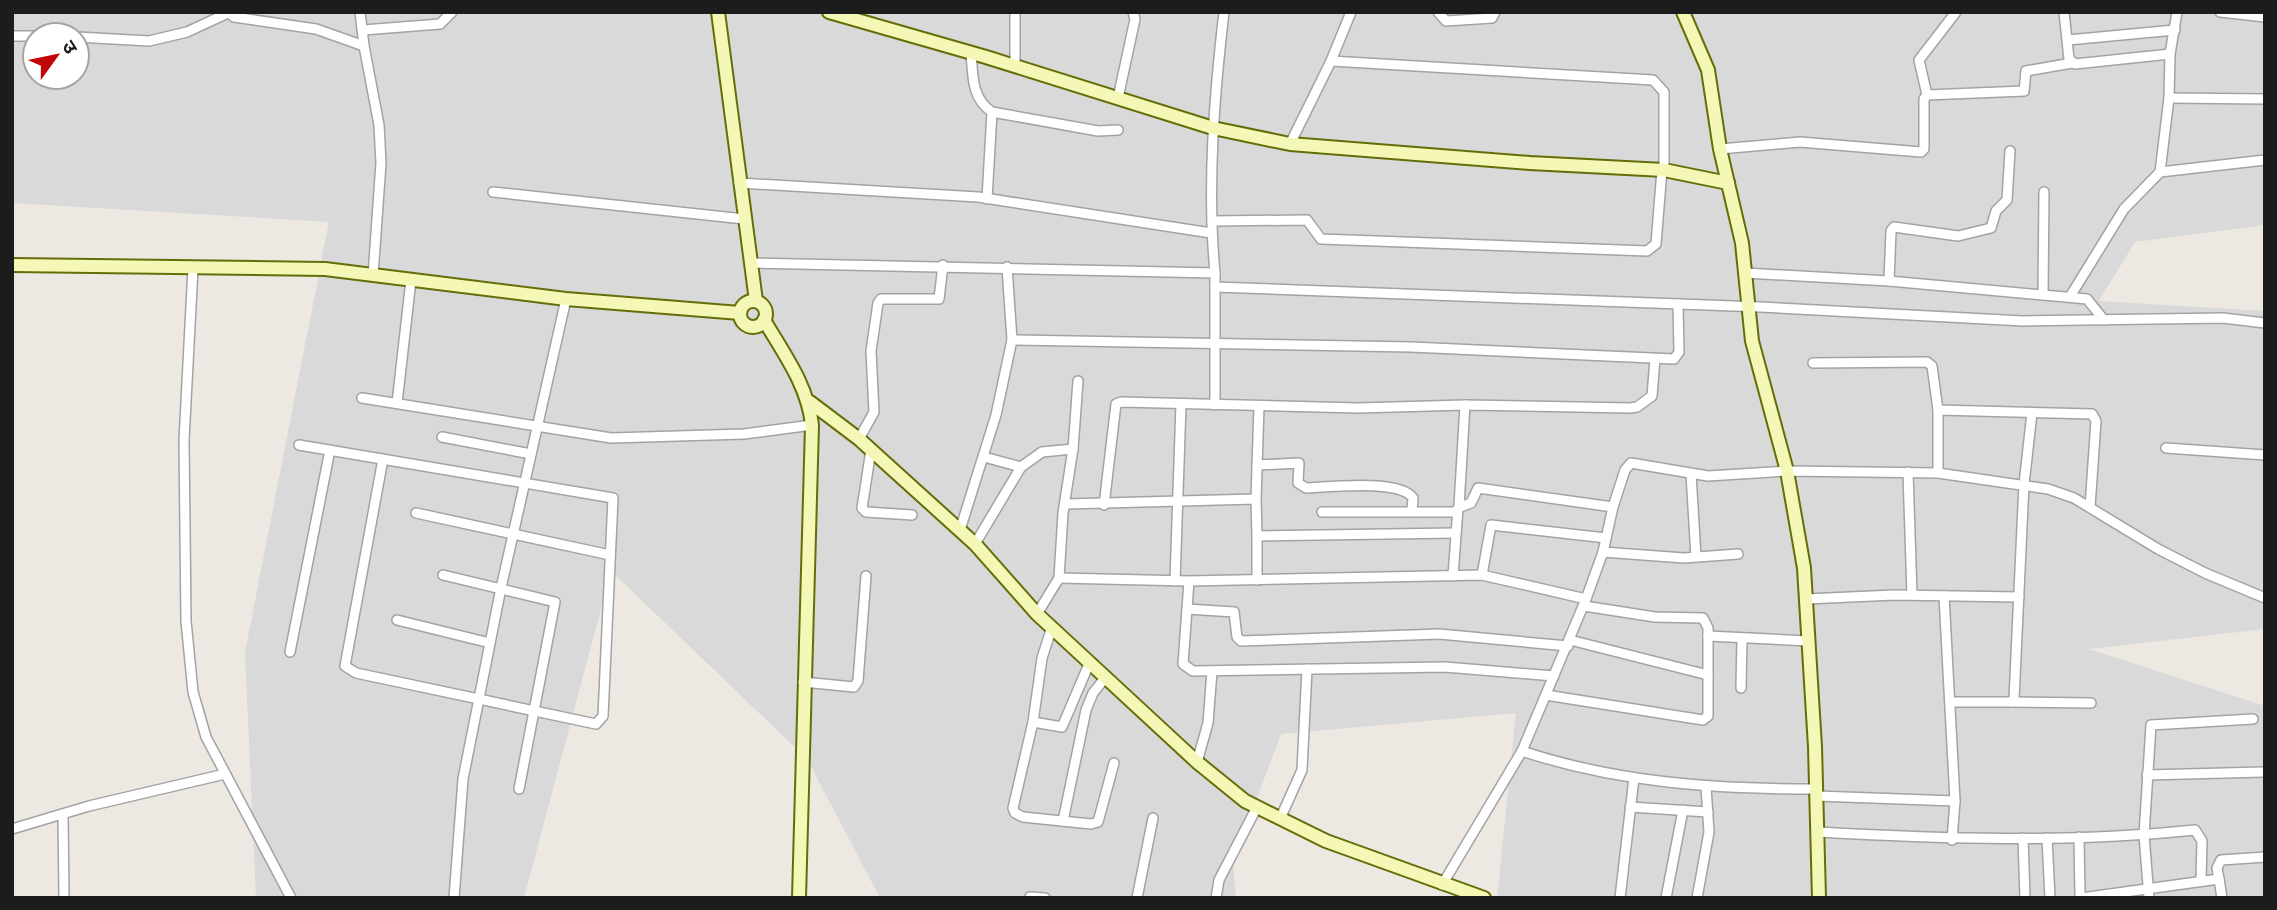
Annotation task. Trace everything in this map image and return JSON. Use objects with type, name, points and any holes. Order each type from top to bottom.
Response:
[{"type":"street","points":[[360,12],[379,125],[381,163],[373,275]]},
{"type":"street","points":[[363,30],[440,24],[452,12]]},
{"type":"street","points":[[718,12],[756,301],[766,311],[764,320],[758,326],[750,326],[743,321],[740,313]]},
{"type":"street","points":[[830,12],[971,52],[1213,128],[1290,144],[1663,170],[1728,183]]},
{"type":"street","points":[[1015,12],[1015,66]]},
{"type":"street","points":[[1118,98],[1135,19],[1133,12]]},
{"type":"street","points":[[1215,405],[1213,128],[1224,12]]},
{"type":"street","points":[[1290,144],[1331,61],[1351,12]]},
{"type":"street","points":[[1438,12],[1446,21],[1464,22],[1492,18],[1496,12]]},
{"type":"street","points":[[1683,12],[1708,70],[1720,149],[1745,273],[1752,341],[1787,471],[1806,599],[1819,898]]},
{"type":"street","points":[[1720,149],[1800,142],[1921,152],[1924,149],[1924,99],[1927,94],[1919,60],[1956,12]]},
{"type":"street","points":[[2064,12],[2072,63]]},
{"type":"street","points":[[2071,295],[2124,208],[2160,172],[2169,98],[2170,54],[2177,12]]},
{"type":"street","points":[[2220,12],[2265,17]]},
{"type":"street","points":[[91,38],[149,41],[187,32],[228,13],[234,17],[316,29],[364,46]]},
{"type":"street","points":[[2068,40],[2175,30]]},
{"type":"street","points":[[971,52],[975,95],[982,106],[992,112],[1098,131],[1118,130]]},
{"type":"street","points":[[1927,94],[2024,91],[2026,71],[2072,63],[2170,54]]},
{"type":"street","points":[[1212,220],[1307,220],[1321,239],[1647,251],[1656,244],[1663,170],[1664,92],[1653,80],[1331,61]]},
{"type":"street","points":[[2169,98],[2265,99]]},
{"type":"street","points":[[987,198],[992,112]]},
{"type":"street","points":[[1889,281],[1891,231],[1894,227],[1958,236],[1991,228],[1996,211],[2007,200],[2010,151]]},
{"type":"street","points":[[2160,172],[2265,160]]},
{"type":"street","points":[[739,183],[987,198],[1212,233]]},
{"type":"street","points":[[493,192],[744,219]]},
{"type":"street","points":[[2043,295],[2044,192]]},
{"type":"street","points":[[750,262],[1215,273]]},
{"type":"street","points":[[12,265],[325,269],[566,299],[740,313]]},
{"type":"street","points":[[859,439],[874,412],[871,351],[878,303],[881,299],[891,297],[939,299],[943,265]]},
{"type":"street","points":[[960,530],[984,457],[1012,340],[1007,267]]},
{"type":"street","points":[[193,268],[184,440],[186,621],[197,713],[225,774],[291,898]]},
{"type":"street","points":[[1745,273],[2071,295],[2087,299],[2104,320]]},
{"type":"street","points":[[397,403],[411,280]]},
{"type":"street","points":[[1215,287],[1749,306],[2023,321],[2223,318],[2265,323]]},
{"type":"street","points":[[454,898],[458,803],[501,588],[566,299]]},
{"type":"street","points":[[740,313],[746,303],[756,301]]},
{"type":"street","points":[[1012,340],[1423,347],[1674,359],[1678,356],[1678,304]]},
{"type":"street","points":[[764,320],[810,402],[859,439],[960,530],[1037,614],[1197,762],[1257,807],[1326,841],[1441,885],[1484,898]]},
{"type":"street","points":[[1104,505],[1116,404],[1121,402],[1358,408],[1465,405],[1637,407],[1654,392],[1655,359]]},
{"type":"street","points":[[1813,363],[1927,362],[1934,370],[1938,410],[1938,473]]},
{"type":"street","points":[[1037,614],[1059,578],[1078,380]]},
{"type":"street","points":[[362,398],[611,438],[744,434],[812,425]]},
{"type":"street","points":[[799,898],[812,425],[810,402]]},
{"type":"street","points":[[1175,581],[1181,404]]},
{"type":"street","points":[[1453,576],[1465,405]]},
{"type":"street","points":[[1258,580],[1256,499],[1259,406]]},
{"type":"street","points":[[1938,410],[2087,412],[2095,416],[2090,507]]},
{"type":"street","points":[[2011,702],[2014,699],[2024,484],[2032,413]]},
{"type":"street","points":[[442,437],[531,454]]},
{"type":"street","points":[[299,445],[525,481],[613,498],[603,716],[596,724],[356,673],[345,666],[383,459]]},
{"type":"street","points":[[2166,448],[2265,455]]},
{"type":"street","points":[[975,544],[1021,467],[1042,452],[1073,449]]},
{"type":"street","points":[[290,652],[330,450]]},
{"type":"street","points":[[871,450],[862,508],[866,512],[912,515]]},
{"type":"street","points":[[984,457],[1021,467]]},
{"type":"street","points":[[1257,465],[1298,463],[1298,483],[1306,488],[1382,486],[1407,491],[1413,498],[1412,510]]},
{"type":"street","points":[[1441,885],[1522,751],[1585,603],[1603,552],[1625,470],[1631,463],[1691,474],[1740,476],[1787,471],[1908,472],[2024,484],[2061,494],[2090,507],[2158,549],[2205,573],[2265,598]]},
{"type":"street","points":[[1908,472],[1912,595]]},
{"type":"street","points":[[1691,474],[1696,557]]},
{"type":"street","points":[[1322,512],[1458,509],[1471,503],[1476,490],[1482,488],[1613,507]]},
{"type":"street","points":[[1066,503],[1104,505],[1256,499]]},
{"type":"street","points":[[415,513],[610,555]]},
{"type":"street","points":[[1482,575],[1491,526],[1606,538]]},
{"type":"street","points":[[1257,536],[1454,533]]},
{"type":"street","points":[[1603,552],[1696,557],[1738,554]]},
{"type":"street","points":[[443,575],[555,602],[519,789]]},
{"type":"street","points":[[1059,578],[1189,581],[1482,575],[1585,603],[1655,617],[1703,618],[1707,624],[1708,716],[1703,720],[1546,695]]},
{"type":"street","points":[[803,682],[854,687],[858,681],[866,576]]},
{"type":"street","points":[[1189,581],[1183,664],[1193,671],[1445,667],[1553,676]]},
{"type":"street","points":[[1806,599],[1912,595],[2019,597]]},
{"type":"street","points":[[1944,596],[1955,801],[1952,840]]},
{"type":"street","points":[[1186,610],[1231,610],[1236,616],[1237,637],[1241,641],[1439,634],[1569,643],[1708,675]]},
{"type":"street","points":[[397,620],[490,643]]},
{"type":"street","points":[[1052,627],[1042,658],[1034,722],[1013,808],[1023,817],[1091,824],[1098,822],[1114,763]]},
{"type":"street","points":[[1708,636],[1808,641]]},
{"type":"street","points":[[1741,688],[1742,638]]},
{"type":"street","points":[[1034,722],[1062,727],[1090,664]]},
{"type":"street","points":[[1280,819],[1302,770],[1307,669]]},
{"type":"street","points":[[1197,762],[1210,714],[1212,671]]},
{"type":"street","points":[[1063,821],[1086,710],[1093,693],[1105,678]]},
{"type":"street","points":[[1950,702],[2091,703]]},
{"type":"street","points":[[2149,898],[2144,835],[2151,724],[2253,719]]},
{"type":"street","points":[[1522,751],[1567,766],[1706,787],[1955,801]]},
{"type":"street","points":[[2147,775],[2263,772]]},
{"type":"street","points":[[12,828],[225,774]]},
{"type":"street","points":[[1620,898],[1633,778]]},
{"type":"street","points":[[1698,898],[1707,854],[1706,787]]},
{"type":"street","points":[[1216,898],[1219,880],[1257,807]]},
{"type":"street","points":[[1630,807],[1708,812]]},
{"type":"street","points":[[1666,898],[1683,810]]},
{"type":"street","points":[[63,814],[64,898]]},
{"type":"street","points":[[1138,898],[1153,818]]},
{"type":"street","points":[[1818,832],[1952,840],[2144,835],[2195,830],[2202,841],[2201,881]]},
{"type":"street","points":[[2079,837],[2081,897],[2219,879]]},
{"type":"street","points":[[2022,838],[2025,898]]},
{"type":"street","points":[[2047,838],[2050,898]]},
{"type":"street","points":[[2222,898],[2217,868],[2221,860],[2265,857]]},
{"type":"street","points":[[1030,897],[1045,898]]},
{"type":"shaded area","points":[[12,12],[2243,12],[2265,17],[2265,225],[2135,242],[2099,301],[2265,311],[2265,629],[2089,649],[2265,706],[2265,898],[1497,898],[1516,713],[1281,734],[1233,862],[1236,898],[880,898],[807,759],[611,571],[524,898],[256,898],[245,652],[329,222],[12,203]]}]
